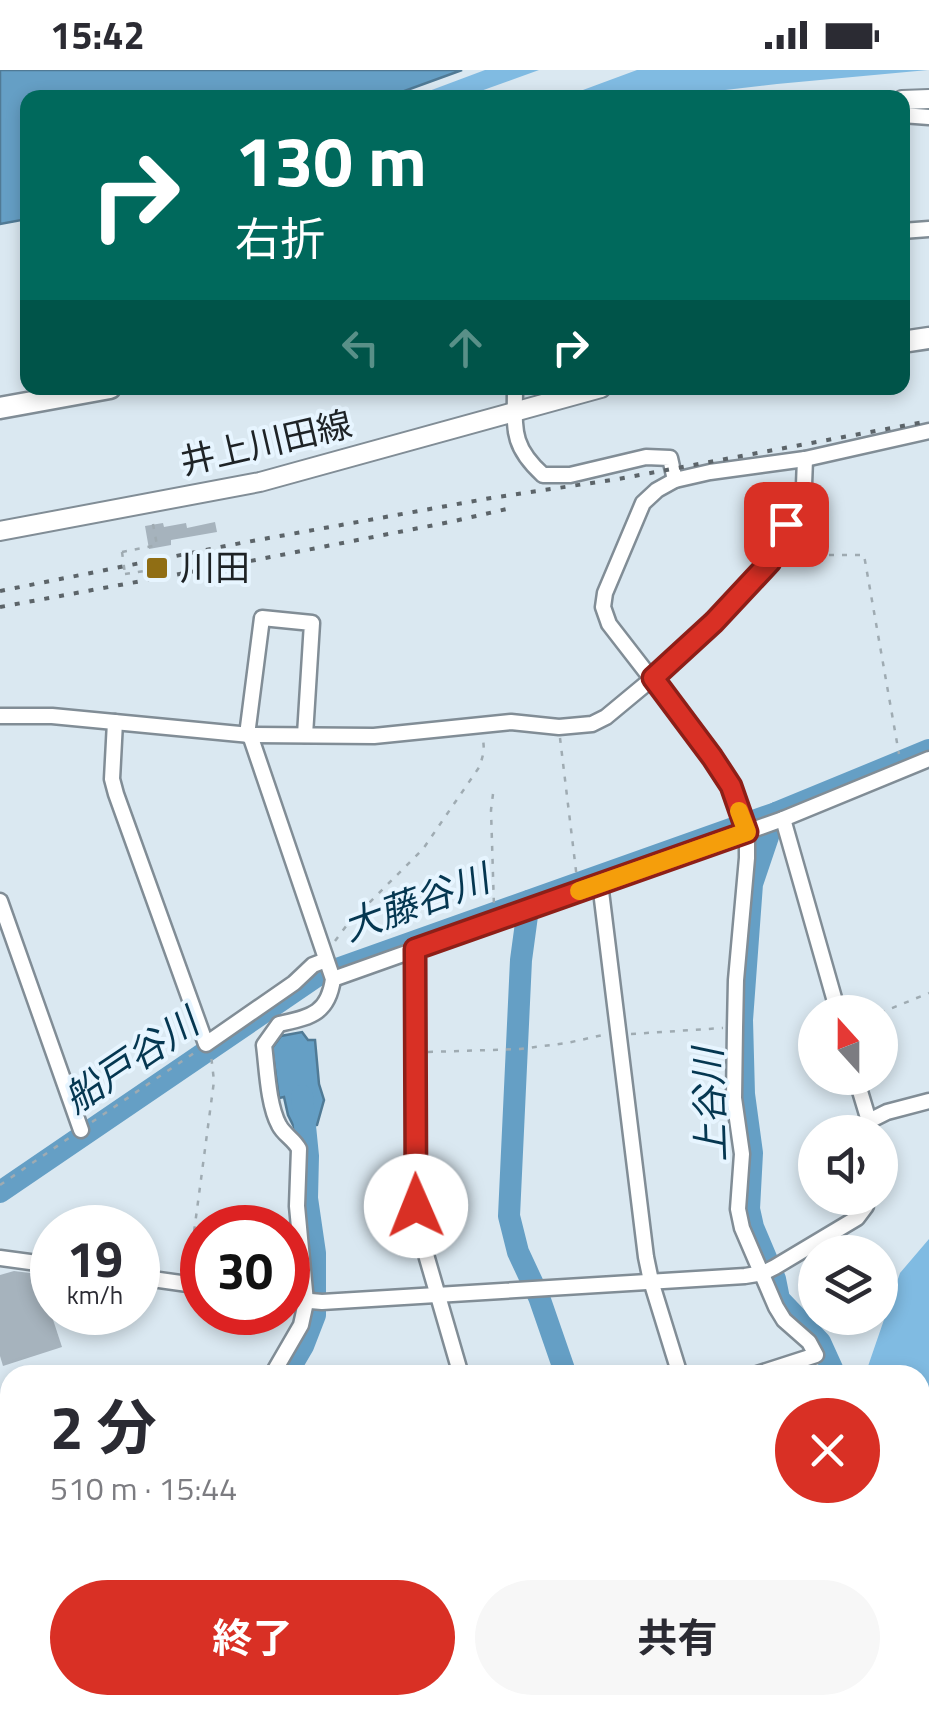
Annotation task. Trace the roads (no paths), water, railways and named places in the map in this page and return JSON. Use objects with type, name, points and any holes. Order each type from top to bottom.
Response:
[{"type":"highway","points":[[0,408],[27,395]]},
{"type":"main road","name":"井上川田線","points":[[0,531],[260,482],[576,395]]},
{"type":"street","points":[[514,395],[516,437],[528,461],[544,475],[570,476],[646,457],[670,458],[675,480]]},
{"type":"street","points":[[785,1365],[816,1355],[776,1307],[768,1270],[742,1228],[738,1209],[742,1154],[734,1098],[736,980],[747,858],[745,826],[731,786],[712,757],[609,624],[602,607],[604,594],[644,504],[657,490],[675,480],[806,459],[929,431]]},
{"type":"street","points":[[0,716],[52,716],[248,735],[374,736],[511,722],[559,727],[592,724],[653,678],[714,622],[770,562],[804,486],[806,459]]},
{"type":"street","points":[[278,1365],[313,1302],[297,1206],[299,1149],[278,1125],[264,1046],[280,1024],[313,1016],[331,992],[329,971],[248,735],[262,618],[312,623],[305,735]]},
{"type":"street","points":[[115,722],[112,778],[116,794],[208,1049],[313,966],[329,971],[415,949],[745,826],[775,822],[929,759]]},
{"type":"street","points":[[775,822],[832,995]]},
{"type":"street","points":[[600,883],[640,1217],[651,1280],[677,1365]]},
{"type":"street","points":[[0,901],[81,1130]]},
{"type":"street","points":[[415,949],[416,1206],[420,1234],[457,1365]]},
{"type":"street","points":[[883,1115],[929,1101]]},
{"type":"street","points":[[310,1302],[768,1270],[859,1215]]},
{"type":"street","points":[[0,1258],[30,1262]]},
{"type":"waterway","name":"大藤谷川","points":[[0,1192],[317,976],[776,813],[929,750]]},
{"type":"waterway","name":"上谷川","points":[[776,813],[752,884],[742,1020],[744,1094],[752,1153],[749,1209],[779,1299],[820,1342],[830,1365]]},
{"type":"waterway","name":"上谷川","points":[[529,901],[521,960],[509,1216],[518,1252],[539,1297],[563,1365]]},
{"type":"waterway","name":"大藤谷川","points":[[292,1365],[315,1315],[315,1253],[307,1198],[308,1156],[302,1096]]},
{"type":"railway","points":[[0,591],[241,543],[929,421]]},
{"type":"railway","points":[[0,607],[511,508]]},
{"type":"place","name":"川田","points":[[157,568]]},
{"type":"water label","name":"船戸谷川","points":[[131,1061]]}]
